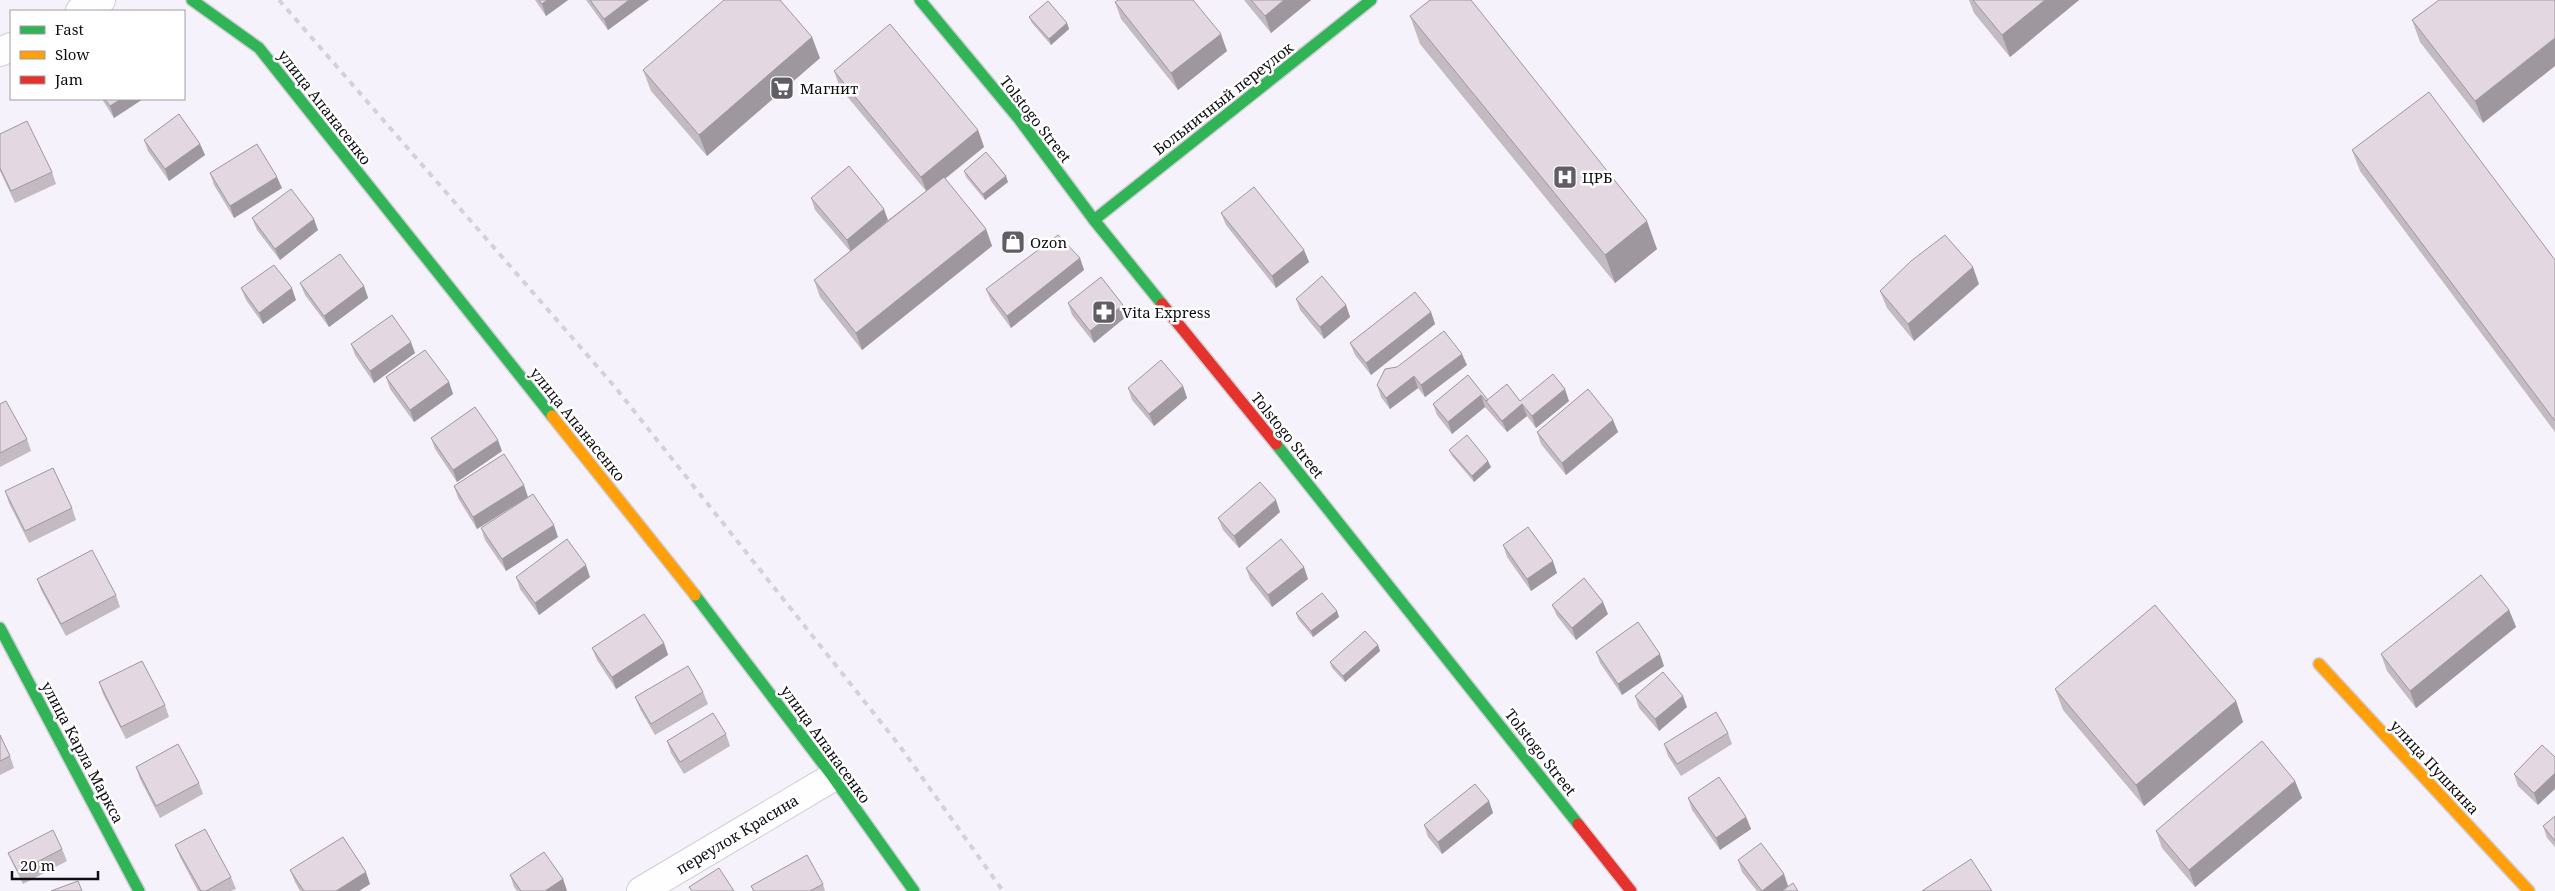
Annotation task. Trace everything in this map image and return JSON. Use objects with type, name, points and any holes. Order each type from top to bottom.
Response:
[{"type":"street","points":[[82,10],[101,0]]},
{"type":"street","name":"улица Апанасенко","points":[[192,0],[259,48],[726,634],[833,777],[914,891]]},
{"type":"street","name":"Tolstogo Street","points":[[920,0],[1019,119],[1094,220],[1376,567],[1631,891]]},
{"type":"street","name":"Больничный переулок","points":[[1094,220],[1371,0]]},
{"type":"street","name":"улица Карла Маркса","points":[[0,628],[139,891]]},
{"type":"street","name":"улица Пушкина","points":[[2319,664],[2529,891]]},
{"type":"street","name":"переулок Красина","points":[[641,891],[833,777]]},
{"type":"building","points":[[539,0],[547,0],[542,4]]},
{"type":"building","points":[[590,0],[629,0],[604,19]]},
{"type":"building","points":[[724,0],[780,0],[812,37],[699,135],[643,70]]},
{"type":"building","points":[[1118,0],[1193,0],[1221,34],[1171,73],[1115,2]]},
{"type":"building","points":[[1251,0],[1284,0],[1265,16]]},
{"type":"building","points":[[1430,0],[1471,0],[1647,221],[1605,255],[1410,16]]},
{"type":"building","points":[[1973,0],[2045,0],[2002,35]]},
{"type":"building","points":[[2439,0],[2555,0],[2555,38],[2475,101],[2412,20]]},
{"type":"building","points":[[1048,1],[1067,23],[1049,39],[1029,17]]},
{"type":"building","points":[[890,24],[978,130],[921,177],[834,71]]},
{"type":"building","points":[[2429,92],[2555,260],[2555,421],[2352,150]]},
{"type":"building","points":[[106,100],[119,100],[110,106]]},
{"type":"building","points":[[179,114],[200,144],[165,169],[144,140]]},
{"type":"building","points":[[27,121],[52,172],[11,191],[0,168],[0,134]]},
{"type":"building","points":[[257,144],[277,177],[230,206],[210,173]]},
{"type":"building","points":[[986,152],[1006,176],[983,194],[964,171]]},
{"type":"building","points":[[849,166],[884,209],[847,240],[811,198]]},
{"type":"building","points":[[944,177],[986,229],[856,333],[814,280]]},
{"type":"building","points":[[1254,187],[1304,250],[1272,276],[1221,213]]},
{"type":"building","points":[[291,189],[314,219],[275,249],[252,218]]},
{"type":"building","points":[[1058,235],[1080,258],[1007,316],[986,289]]},
{"type":"building","points":[[1945,235],[1973,267],[1908,324],[1880,291],[1911,261]]},
{"type":"building","points":[[340,254],[364,286],[324,316],[300,283]]},
{"type":"building","points":[[274,265],[292,288],[259,313],[241,288]]},
{"type":"building","points":[[1322,276],[1346,305],[1320,327],[1296,299]]},
{"type":"building","points":[[1101,277],[1123,305],[1090,331],[1068,303]]},
{"type":"building","points":[[1415,292],[1431,312],[1366,363],[1350,343]]},
{"type":"building","points":[[392,315],[411,342],[370,371],[351,344]]},
{"type":"building","points":[[1444,331],[1462,354],[1421,385],[1414,376],[1386,398],[1377,385],[1385,369],[1397,367]]},
{"type":"building","points":[[425,350],[449,382],[410,410],[386,377]]},
{"type":"building","points":[[1161,360],[1183,386],[1149,414],[1128,388]]},
{"type":"building","points":[[1553,374],[1565,389],[1532,416],[1522,404],[1502,421],[1486,401],[1507,384],[1520,401]]},
{"type":"building","points":[[1468,375],[1488,400],[1486,401],[1481,395],[1448,422],[1433,404]]},
{"type":"building","points":[[1588,389],[1613,420],[1562,463],[1537,432]]},
{"type":"building","points":[[6,401],[27,439],[0,453],[0,404]]},
{"type":"building","points":[[475,407],[498,440],[453,470],[431,438]]},
{"type":"building","points":[[1467,435],[1488,461],[1472,476],[1449,450]]},
{"type":"building","points":[[504,454],[524,485],[473,517],[454,486]]},
{"type":"building","points":[[53,468],[72,508],[25,531],[5,491]]},
{"type":"building","points":[[1260,482],[1276,500],[1234,536],[1218,518]]},
{"type":"building","points":[[533,494],[554,525],[502,559],[481,528]]},
{"type":"building","points":[[1528,527],[1553,561],[1527,579],[1503,545]]},
{"type":"building","points":[[567,539],[586,565],[535,603],[516,577]]},
{"type":"building","points":[[1281,539],[1304,567],[1268,595],[1246,568]]},
{"type":"building","points":[[92,550],[116,595],[61,624],[37,579]]},
{"type":"building","points":[[2481,575],[2509,610],[2410,691],[2381,654]]},
{"type":"building","points":[[1584,578],[1603,602],[1572,628],[1552,605]]},
{"type":"building","points":[[1322,593],[1337,611],[1311,631],[1296,613]]},
{"type":"building","points":[[2155,605],[2236,701],[2136,785],[2055,689]]},
{"type":"building","points":[[644,614],[664,643],[612,677],[592,648]]},
{"type":"building","points":[[1638,622],[1660,654],[1618,684],[1596,652]]},
{"type":"building","points":[[1365,631],[1378,645],[1343,676],[1330,662]]},
{"type":"building","points":[[142,661],[165,705],[121,727],[99,682]]},
{"type":"building","points":[[688,666],[703,692],[651,724],[635,697]]},
{"type":"building","points":[[1663,672],[1683,696],[1655,719],[1635,696]]},
{"type":"building","points":[[1716,712],[1728,733],[1677,764],[1664,744]]},
{"type":"building","points":[[713,713],[726,734],[680,762],[667,741]]},
{"type":"building","points":[[0,735],[10,756],[0,761]]},
{"type":"building","points":[[2262,741],[2295,781],[2189,870],[2156,831]]},
{"type":"building","points":[[178,744],[199,783],[156,806],[136,767]]},
{"type":"building","points":[[2542,745],[2555,757],[2555,773],[2534,793],[2514,774]]},
{"type":"building","points":[[1719,777],[1746,817],[1716,838],[1688,798]]},
{"type":"building","points":[[1475,784],[1489,801],[1438,842],[1424,825]]},
{"type":"building","points":[[2555,816],[2555,841],[2543,826]]},
{"type":"building","points":[[205,829],[231,877],[206,891],[201,891],[175,845]]},
{"type":"building","points":[[53,830],[62,849],[18,872],[8,853]]},
{"type":"building","points":[[343,837],[366,872],[336,891],[304,891],[290,870]]},
{"type":"building","points":[[1761,843],[1784,874],[1762,891],[1738,860]]},
{"type":"building","points":[[544,852],[563,879],[545,891],[521,891],[510,875]]},
{"type":"building","points":[[807,855],[823,884],[810,891],[754,891],[751,886]]},
{"type":"building","points":[[1971,859],[1992,891],[1922,891]]},
{"type":"building","points":[[719,868],[734,891],[692,891],[689,887]]},
{"type":"building","points":[[78,881],[82,891],[51,891]]},
{"type":"building","points":[[1793,883],[1798,891],[1782,891]]},
{"type":"railway","points":[[279,0],[615,387],[899,745],[1003,891]]},
{"type":"traffic: fast","points":[[192,0],[259,48],[552,416]]},
{"type":"traffic: fast","points":[[920,0],[1019,119],[1094,220],[1162,304]]},
{"type":"traffic: fast","points":[[1094,220],[1371,0]]},
{"type":"traffic: fast","points":[[1276,444],[1578,824]]},
{"type":"traffic: fast","points":[[695,595],[833,777],[914,891]]},
{"type":"traffic: fast","points":[[0,628],[139,891]]},
{"type":"traffic: slow","points":[[552,416],[695,595]]},
{"type":"traffic: slow","points":[[2319,664],[2529,891]]},
{"type":"traffic: jam","points":[[1162,304],[1276,444]]},
{"type":"traffic: jam","points":[[1578,824],[1631,891]]},
{"type":"place","name":"Магнит","points":[[782,88]]},
{"type":"place","name":"ЦРБ","points":[[1565,177]]},
{"type":"place","name":"Ozon","points":[[1013,242]]},
{"type":"place","name":"Vita Express","points":[[1104,312]]}]
